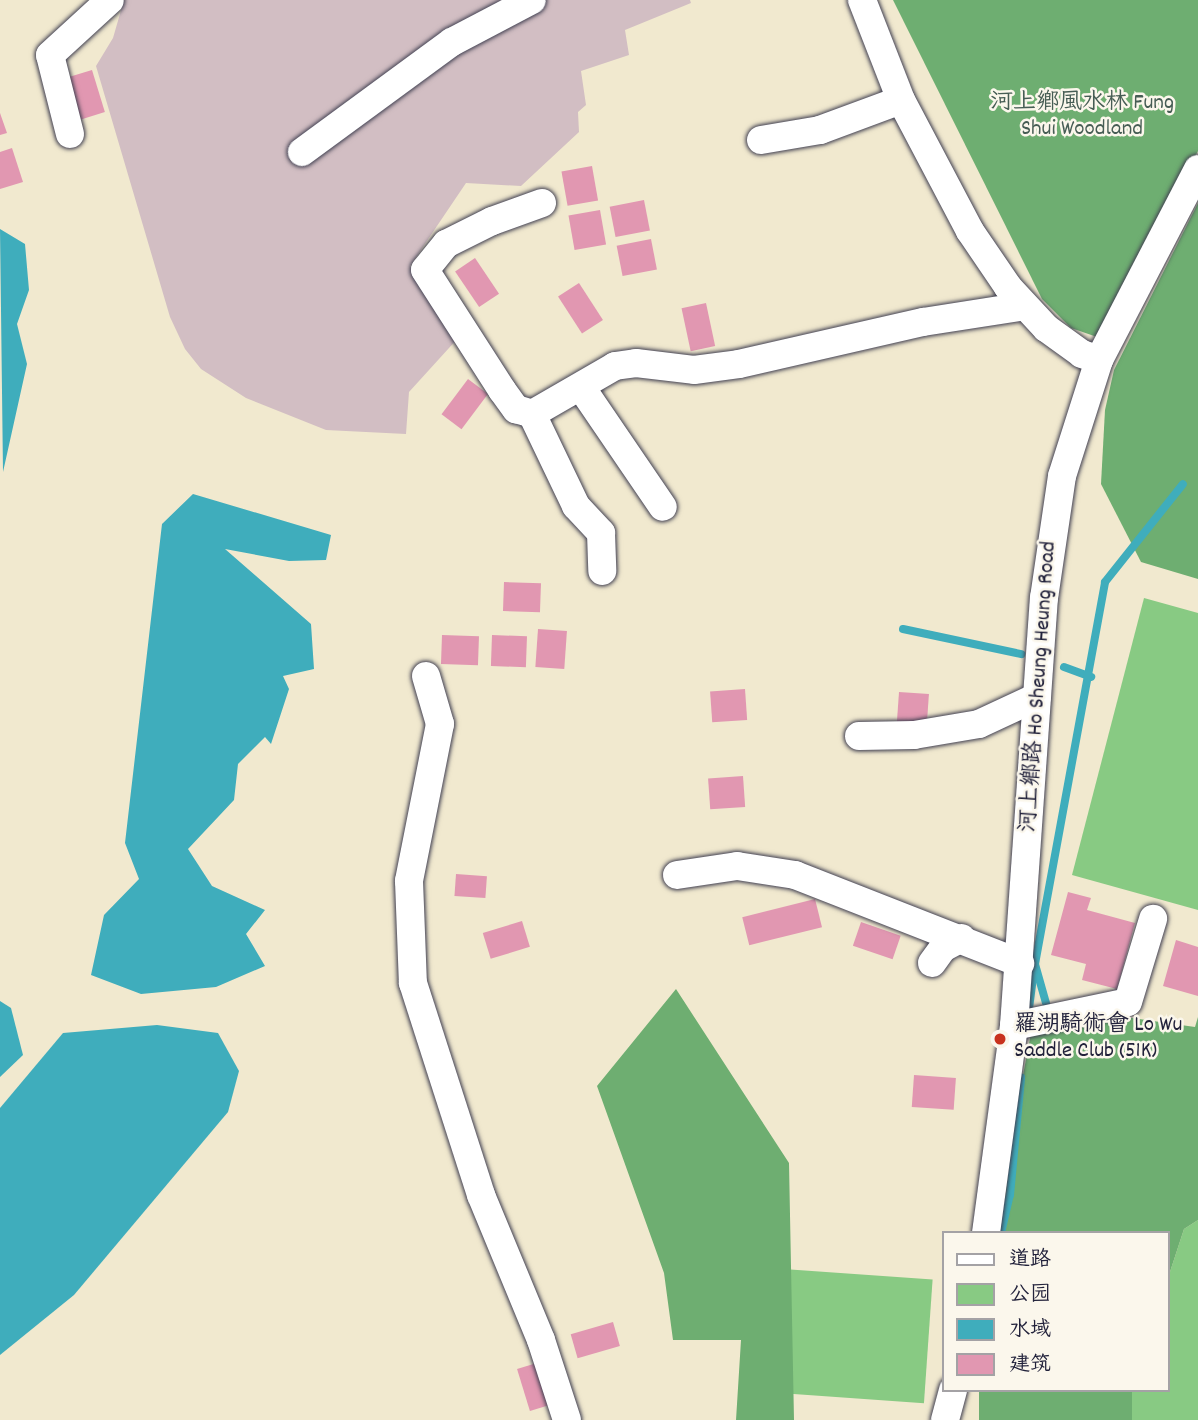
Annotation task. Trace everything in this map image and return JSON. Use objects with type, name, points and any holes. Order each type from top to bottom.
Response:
[{"type":"street","points":[[70,134],[50,55],[110,0]]},
{"type":"street","points":[[302,152],[452,42],[532,0]]},
{"type":"street","points":[[862,0],[901,100],[951,200],[1025,306],[1064,342],[1099,360]]},
{"type":"street","points":[[761,140],[820,130],[901,100]]},
{"type":"street","name":"河上鄉路 Ho Sheung Heung Road","points":[[985,1231],[1014,1026],[1020,963],[1050,538],[1079,414],[1099,360],[1198,169]]},
{"type":"street","points":[[542,203],[492,221],[446,244],[425,270],[516,409],[532,414],[615,366],[636,363],[694,370],[739,364],[923,322],[1025,306]]},
{"type":"street","points":[[581,387],[663,507]]},
{"type":"street","points":[[532,414],[576,506],[601,533],[602,570]]},
{"type":"street","points":[[426,676],[440,724],[409,881],[413,983],[481,1195],[541,1340],[567,1420]]},
{"type":"street","points":[[859,736],[914,735],[979,724],[1037,697]]},
{"type":"street","points":[[677,875],[737,866],[795,875],[962,938],[1020,963]]},
{"type":"street","points":[[1014,1026],[1128,1002],[1153,919]]},
{"type":"street","points":[[932,963],[943,948],[962,938]]},
{"type":"street","points":[[945,1420],[952,1392]]},
{"type":"shaded area","points":[[124,0],[690,0],[691,3],[625,30],[629,55],[581,71],[586,105],[578,112],[579,132],[521,186],[466,183],[410,266],[459,337],[409,392],[406,434],[326,430],[246,398],[201,369],[185,349],[170,317],[96,66],[113,38]]},
{"type":"green space","name":"河上鄉風水林 Fung Shui Woodland","points":[[893,0],[1198,0],[1198,151],[1100,338],[1071,328],[1042,299]]},
{"type":"green space","points":[[1198,203],[1198,579],[1141,562],[1101,484],[1105,410],[1114,370]]},
{"type":"green space","points":[[1144,598],[1198,613],[1198,910],[1072,875]]},
{"type":"green space","points":[[676,989],[789,1163],[794,1420],[736,1420],[741,1340],[673,1340],[664,1273],[597,1086]]},
{"type":"green space","points":[[1125,1017],[1195,1027],[1198,1017],[1198,1220],[1184,1229],[1170,1272],[1170,1231],[998,1231],[996,1218],[1031,1033]]},
{"type":"green space","points":[[1198,1220],[1198,1420],[1123,1420],[1131,1392],[1170,1392],[1170,1272],[1184,1229]]},
{"type":"green space","points":[[769,1268],[933,1279],[924,1403],[760,1392]]},
{"type":"green space","points":[[979,1392],[1132,1392],[1132,1420],[979,1420]]},
{"type":"water","points":[[0,229],[25,244],[29,290],[17,324],[27,364],[3,472]]},
{"type":"water","points":[[193,494],[331,535],[326,560],[289,561],[225,549],[311,624],[314,669],[283,676],[289,689],[271,744],[265,737],[238,764],[234,800],[188,849],[212,886],[265,910],[246,934],[265,966],[216,987],[141,994],[91,975],[104,915],[139,879],[125,843],[162,524]]},
{"type":"water","points":[[0,1001],[11,1008],[23,1055],[0,1077]]},
{"type":"water","points":[[157,1025],[218,1033],[239,1071],[228,1112],[74,1295],[0,1355],[0,1108],[63,1033]]},
{"type":"building","points":[[92,70],[105,112],[81,119],[68,77]]},
{"type":"building","points":[[0,113],[7,133],[0,135]]},
{"type":"building","points":[[12,148],[23,182],[0,189],[0,152]]},
{"type":"building","points":[[592,166],[598,200],[568,206],[561,171]]},
{"type":"building","points":[[644,200],[650,230],[616,237],[610,207]]},
{"type":"building","points":[[600,210],[606,244],[575,250],[568,216]]},
{"type":"building","points":[[651,239],[657,269],[623,276],[617,246]]},
{"type":"building","points":[[475,258],[499,294],[479,307],[455,271]]},
{"type":"building","points":[[579,283],[603,320],[582,334],[558,297]]},
{"type":"building","points":[[706,303],[715,346],[691,351],[682,308]]},
{"type":"building","points":[[468,379],[488,394],[461,429],[442,414]]},
{"type":"building","points":[[504,582],[541,583],[540,612],[503,611]]},
{"type":"building","points":[[538,629],[567,631],[564,669],[535,667]]},
{"type":"building","points":[[442,635],[479,636],[478,665],[441,664]]},
{"type":"building","points":[[492,635],[527,636],[526,667],[491,666]]},
{"type":"building","points":[[745,689],[747,720],[712,722],[710,691]]},
{"type":"building","points":[[899,692],[929,694],[926,729],[897,727]]},
{"type":"building","points":[[743,776],[745,807],[710,809],[708,778]]},
{"type":"building","points":[[456,874],[487,876],[485,898],[454,896]]},
{"type":"building","points":[[1068,892],[1091,898],[1087,910],[1135,923],[1117,989],[1082,980],[1086,964],[1051,955]]},
{"type":"building","points":[[815,899],[822,927],[749,945],[742,917]]},
{"type":"building","points":[[522,921],[530,947],[491,959],[483,933]]},
{"type":"building","points":[[861,922],[901,936],[893,959],[853,946]]},
{"type":"building","points":[[1176,940],[1198,947],[1198,996],[1163,986]]},
{"type":"building","points":[[914,1075],[956,1078],[954,1110],[912,1107]]},
{"type":"building","points":[[613,1322],[620,1346],[578,1358],[571,1334]]},
{"type":"building","points":[[540,1362],[553,1404],[530,1411],[517,1369]]},
{"type":"waterway","points":[[1046,1003],[1035,964],[1105,582],[1183,484]]},
{"type":"waterway","points":[[903,629],[1021,654]]},
{"type":"waterway","points":[[1064,667],[1091,677]]},
{"type":"waterway","points":[[1028,1016],[1034,970]]},
{"type":"waterway","points":[[1001,1231],[1010,1195],[1021,1078]]},
{"type":"place","name":"羅湖騎術會 Lo Wu Saddle Club (51K)","points":[[1000,1039]]}]
